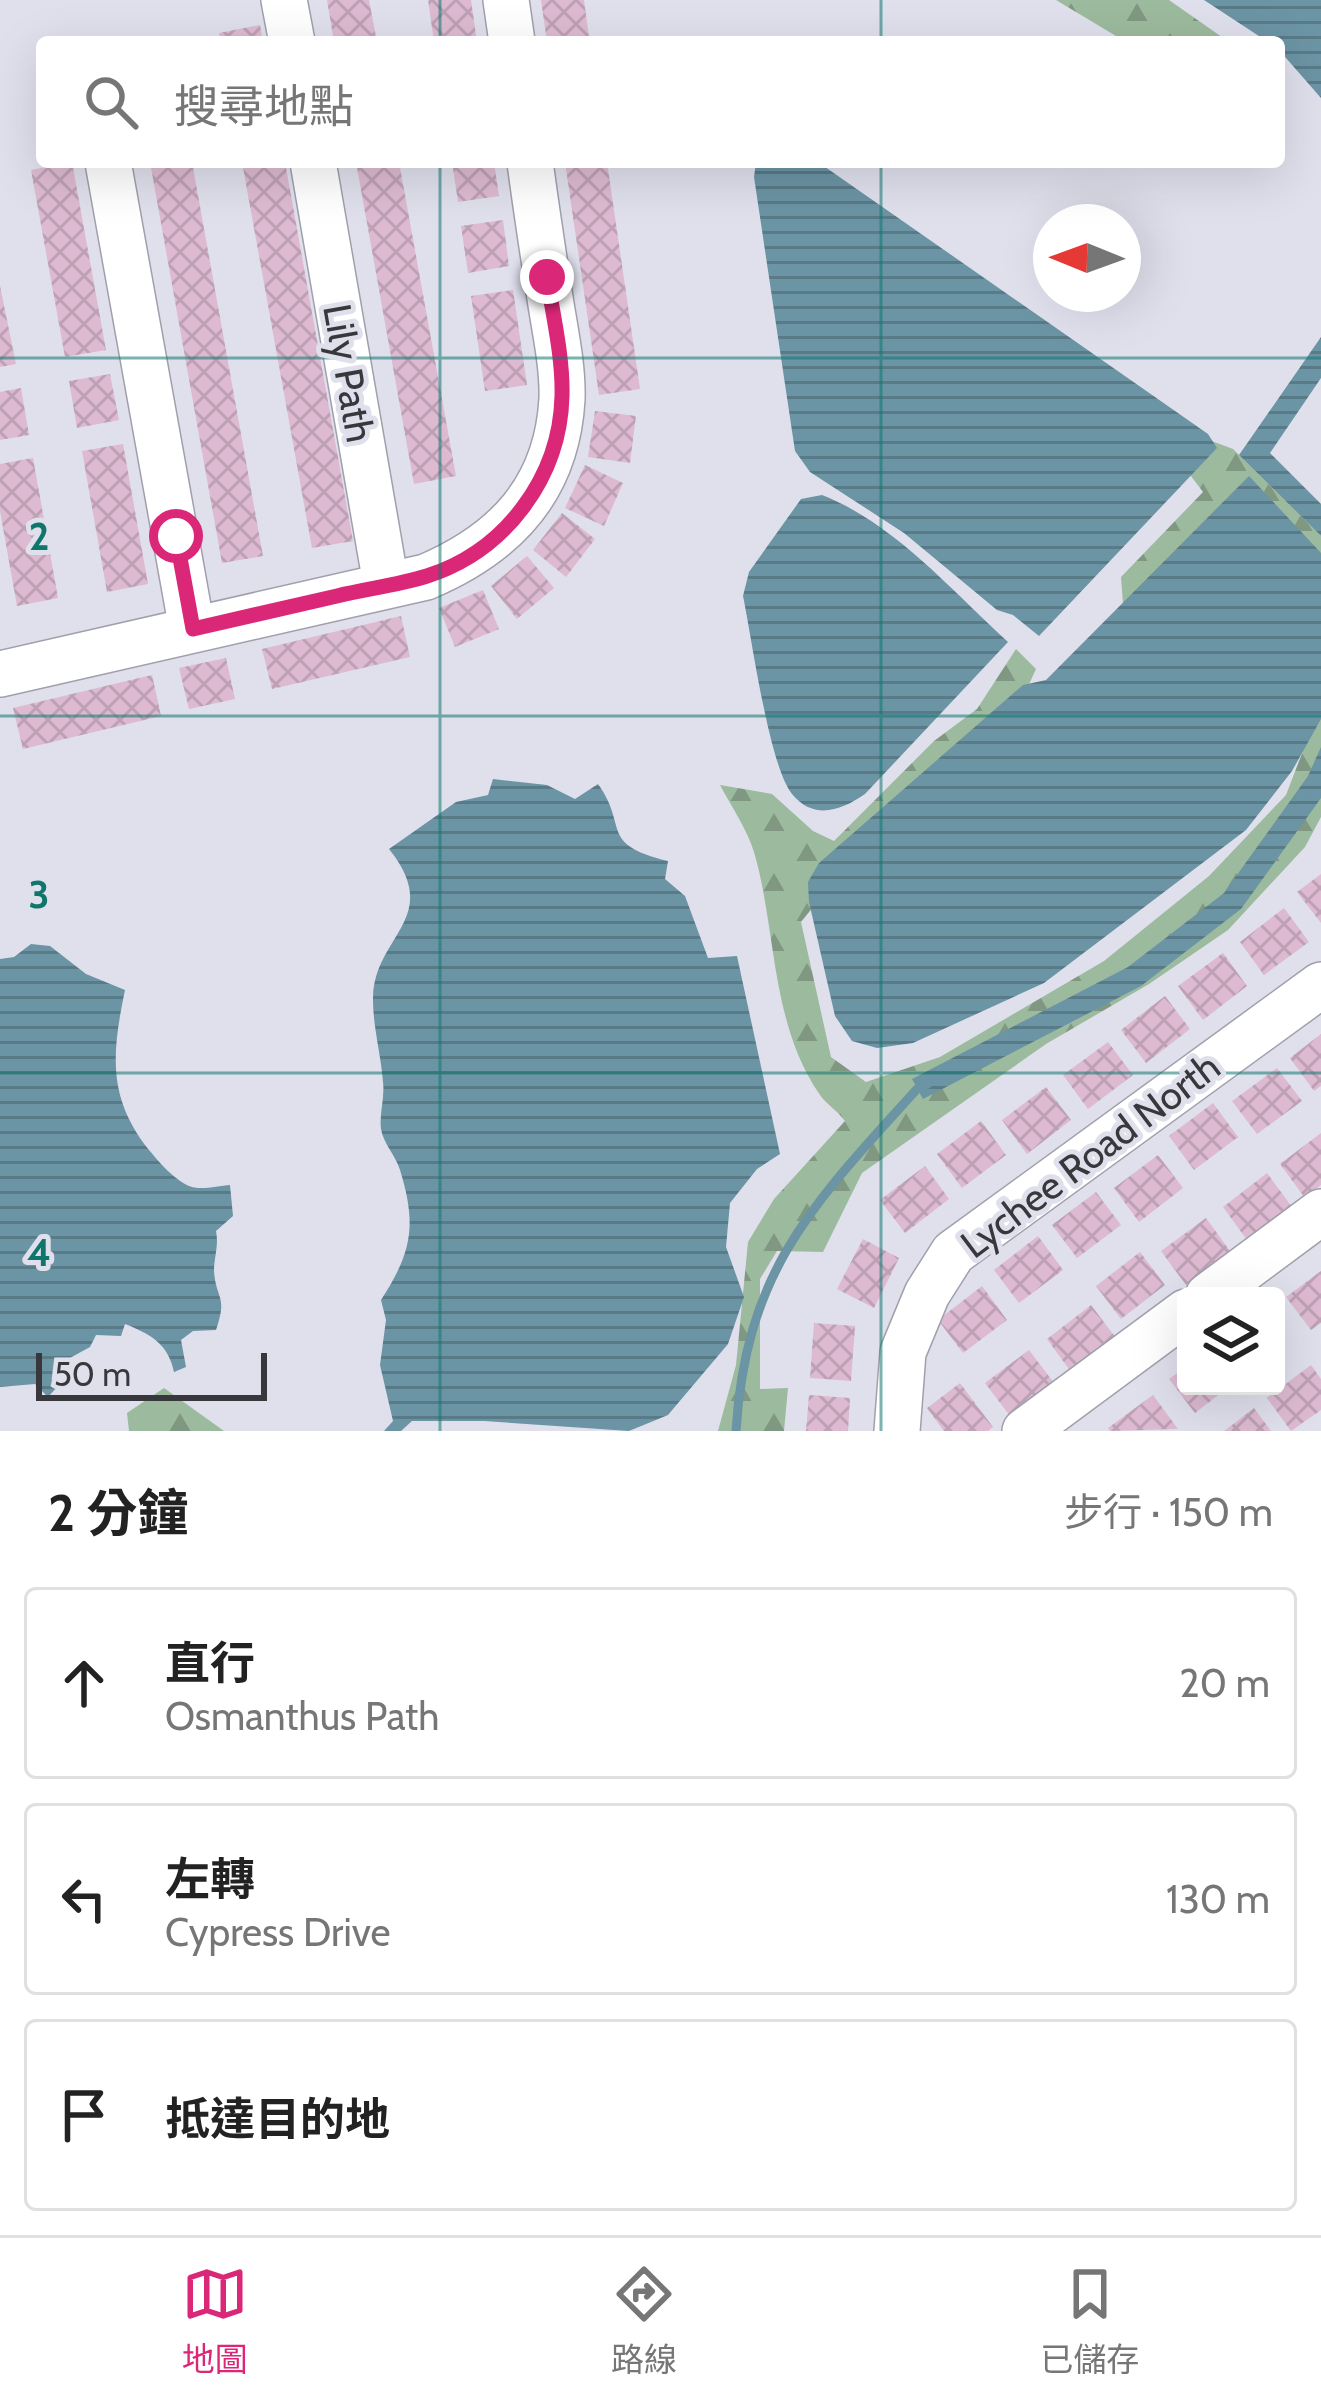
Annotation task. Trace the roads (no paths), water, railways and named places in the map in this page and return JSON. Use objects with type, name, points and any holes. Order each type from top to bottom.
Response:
[{"type":"street","points":[[284,0],[291,36]]},
{"type":"street","points":[[506,0],[511,36]]},
{"type":"street","points":[[109,168],[193,629]]},
{"type":"street","name":"Lily Path","points":[[314,168],[386,584]]},
{"type":"street","points":[[0,674],[426,577],[463,561],[496,538],[524,508],[545,473],[558,435],[562,394],[531,168]]},
{"type":"street","name":"Lychee Road North","points":[[897,1431],[903,1352],[927,1294],[953,1253],[1321,985]]},
{"type":"street","points":[[1220,1287],[1321,1212]]},
{"type":"street","points":[[1025,1431],[1177,1319]]},
{"type":"water","points":[[1204,0],[1321,0],[1321,98],[1285,57],[1285,36],[1259,36]]},
{"type":"water","points":[[755,168],[827,168],[1208,434],[1217,448],[1039,636],[1013,615],[997,610],[904,533],[810,472],[795,451]]},
{"type":"water","points":[[1321,337],[1321,378],[1270,453],[1321,504],[1321,536],[1239,455]]},
{"type":"water","points":[[1249,476],[1321,553],[1321,719],[1292,771],[1246,830],[1044,983],[913,1043],[877,1048],[852,1041],[835,1016],[809,902],[808,882],[819,863],[1023,685],[1046,680]]},
{"type":"water","points":[[822,495],[898,540],[1008,642],[865,794],[828,810],[809,808],[792,794],[784,779],[769,730],[743,596],[749,572],[801,499]]},
{"type":"water","points":[[1321,747],[1321,798],[1241,909],[1141,986],[923,1099],[912,1079],[1128,967],[1224,893],[1308,776]]},
{"type":"water","points":[[493,779],[547,785],[575,799],[598,784],[623,841],[668,861],[665,879],[685,896],[708,958],[737,956],[780,1154],[757,1169],[730,1203],[726,1247],[744,1297],[728,1344],[668,1415],[629,1431],[412,1421],[401,1431],[384,1431],[393,1421],[380,1365],[386,1320],[381,1300],[405,1252],[410,1223],[400,1170],[381,1129],[383,1088],[373,1010],[376,978],[402,927],[410,893],[389,849],[456,802],[488,795]]},
{"type":"water","points":[[31,944],[50,946],[86,974],[125,990],[116,1074],[126,1112],[149,1150],[180,1181],[196,1188],[230,1185],[233,1216],[216,1231],[214,1271],[221,1304],[216,1330],[193,1331],[181,1340],[186,1367],[174,1372],[157,1341],[125,1324],[121,1336],[96,1335],[90,1347],[59,1364],[61,1383],[48,1397],[35,1384],[0,1387],[0,959],[14,957]]},
{"type":"waterway","points":[[736,1431],[742,1374],[754,1325],[792,1242],[847,1168],[917,1089],[928,1084]]}]
